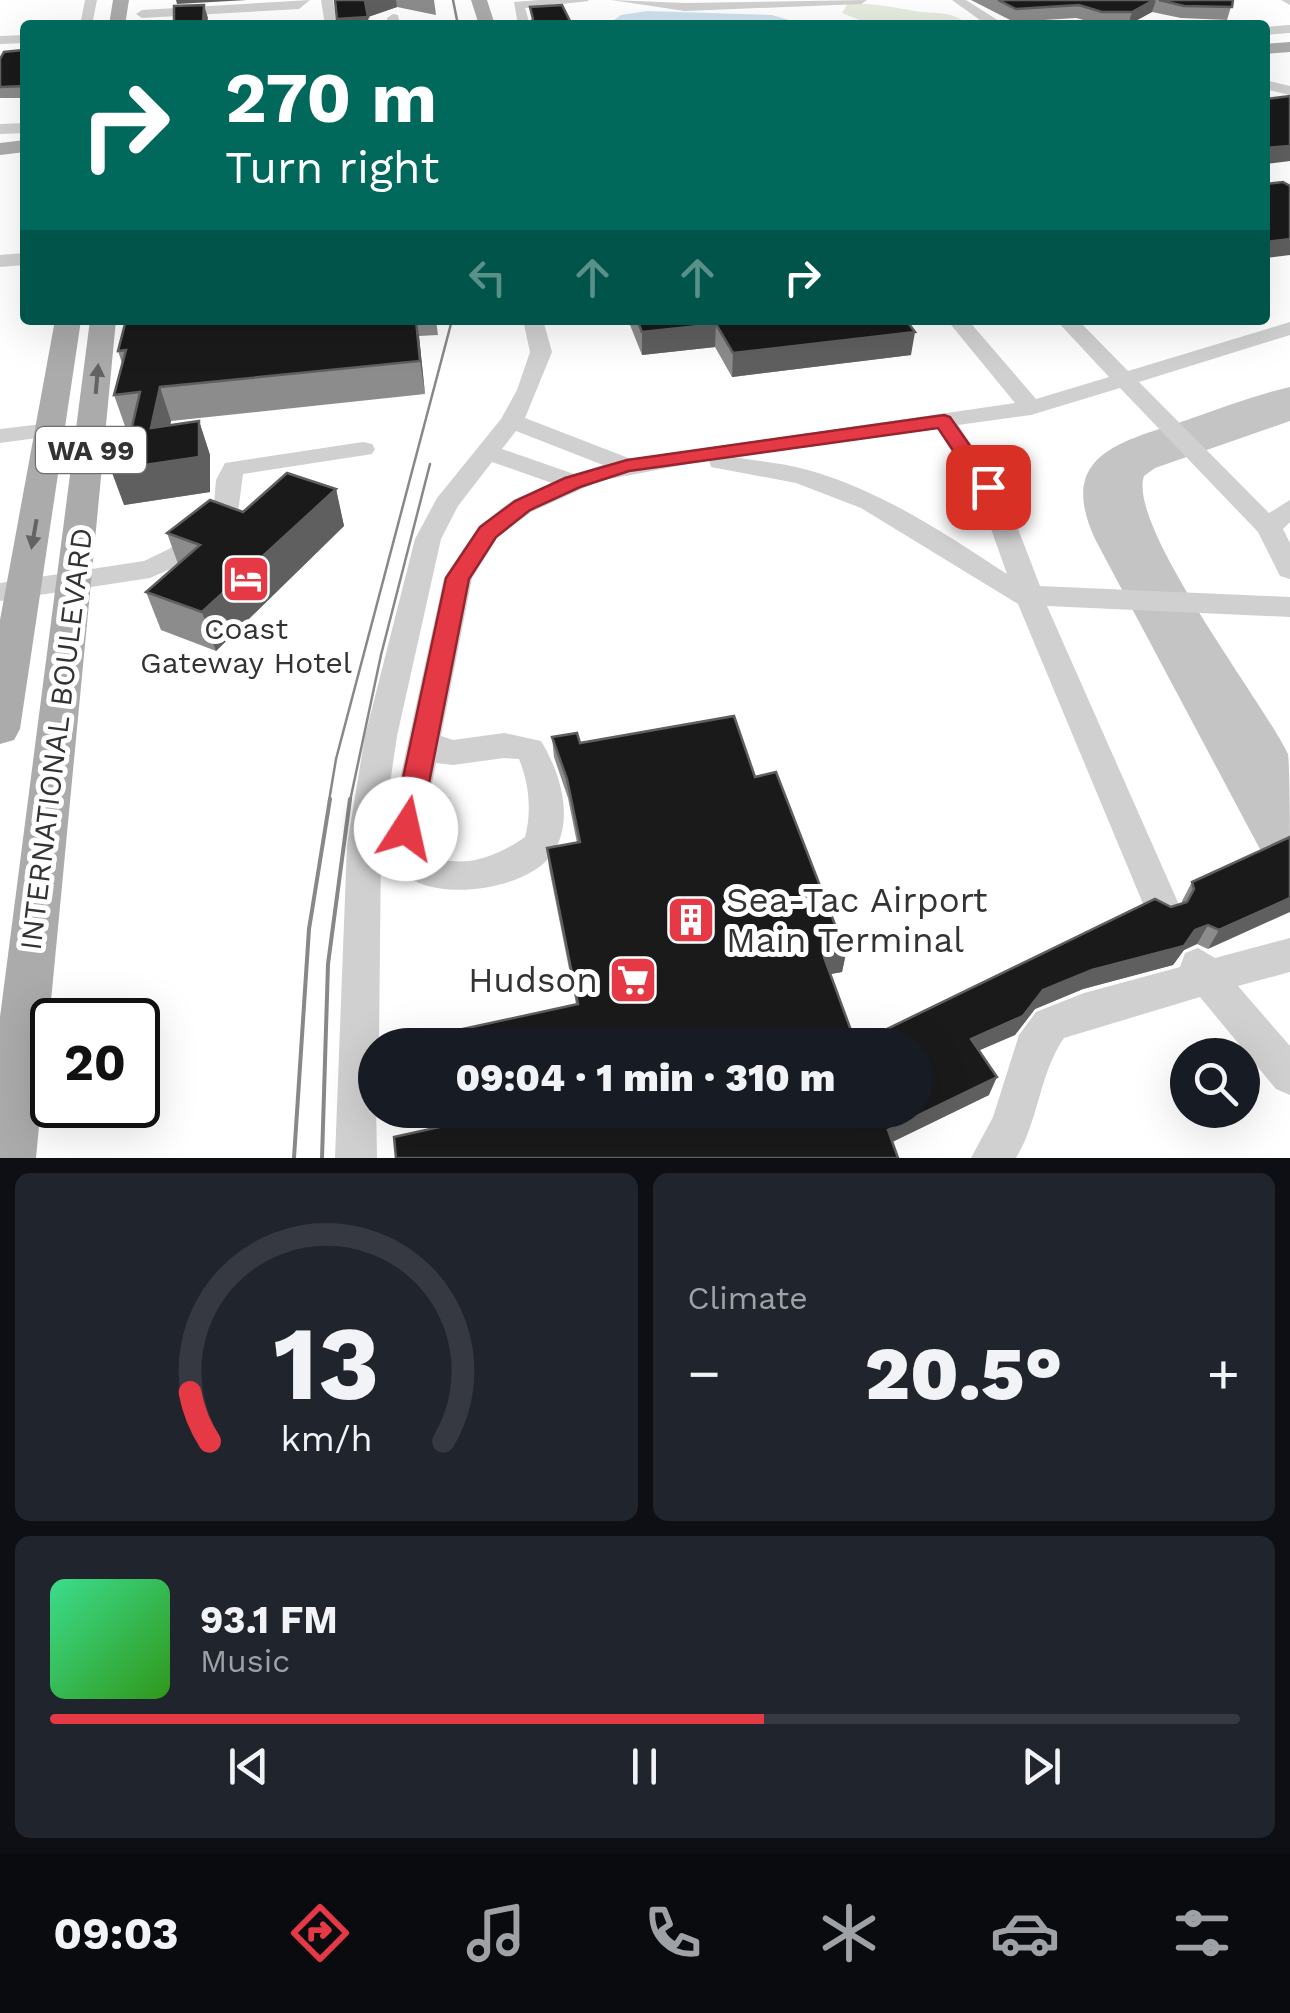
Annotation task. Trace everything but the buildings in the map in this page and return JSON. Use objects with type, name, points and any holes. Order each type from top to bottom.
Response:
[{"type":"main road","name":"INTERNATIONAL BOULEVARD","points":[[1,716],[12,590],[52,430],[67,325]]},
{"type":"main road","name":"INTERNATIONAL BOULEVARD","points":[[10,1158],[102,325]]},
{"type":"street","points":[[148,19],[279,3],[299,5],[304,0]]},
{"type":"street","points":[[618,0],[660,0]]},
{"type":"street","points":[[618,0],[685,6],[862,0]]},
{"type":"street","points":[[958,0],[990,20]]},
{"type":"street","points":[[522,20],[518,5],[585,5]]},
{"type":"street","points":[[275,20],[275,12],[300,10],[300,20]]},
{"type":"street","points":[[148,19],[219,15],[220,20]]},
{"type":"street","points":[[356,1158],[364,845],[381,736],[436,518],[508,426],[540,361],[535,325]]},
{"type":"street","points":[[961,325],[1031,408]]},
{"type":"street","points":[[1071,325],[1269,528],[1290,570]]},
{"type":"street","points":[[424,732],[429,748],[440,753],[501,743],[530,750],[538,766],[546,818],[539,846],[516,862],[486,871],[445,875],[419,868],[410,857],[406,829],[424,732],[450,604],[466,560],[504,518],[541,495],[623,467],[1031,408],[1290,328]]},
{"type":"street","points":[[944,421],[992,495],[1030,597],[1162,907]]},
{"type":"street","points":[[508,426],[623,467],[712,461],[802,476],[899,517],[1015,593],[1030,597],[1290,608]]},
{"type":"street","points":[[0,436],[52,430]]},
{"type":"street","points":[[12,590],[150,569],[179,555],[224,520],[228,514],[228,476],[234,468],[363,448]]},
{"type":"street","points":[[488,452],[573,482]]},
{"type":"street","points":[[1269,528],[1290,508]]},
{"type":"street","points":[[992,1158],[1011,1127],[1033,1049],[1050,1025],[1201,969],[1290,955]]},
{"type":"street","points":[[1201,969],[1254,1037],[1290,1074]]},
{"type":"shaded area","points":[[848,3],[874,4],[962,20],[860,20],[842,13]]},
{"type":"water","points":[[647,11],[772,15],[789,20],[614,20]]},
{"type":"taxiway","points":[[1290,403],[1135,456],[1116,473],[1111,493],[1126,539],[1290,829]]},
{"type":"tram line","points":[[453,0],[457,20]]},
{"type":"tram line","points":[[329,801],[336,759],[451,325]]},
{"type":"tram line","points":[[350,801],[381,655],[430,464]]},
{"type":"tram line","points":[[294,1158],[309,929],[330,799]]},
{"type":"tram line","points":[[322,1158],[328,964],[350,799]]},
{"type":"place","name":"Coast Gateway Hotel","points":[[246,579]]},
{"type":"place","name":"Sea-Tac Airport Main Terminal","points":[[691,920]]},
{"type":"place","name":"Hudson","points":[[633,980]]},
{"type":"route","points":[[406,829],[458,578],[466,560],[488,532],[522,506],[573,482],[656,460],[944,421],[988,487]]}]
